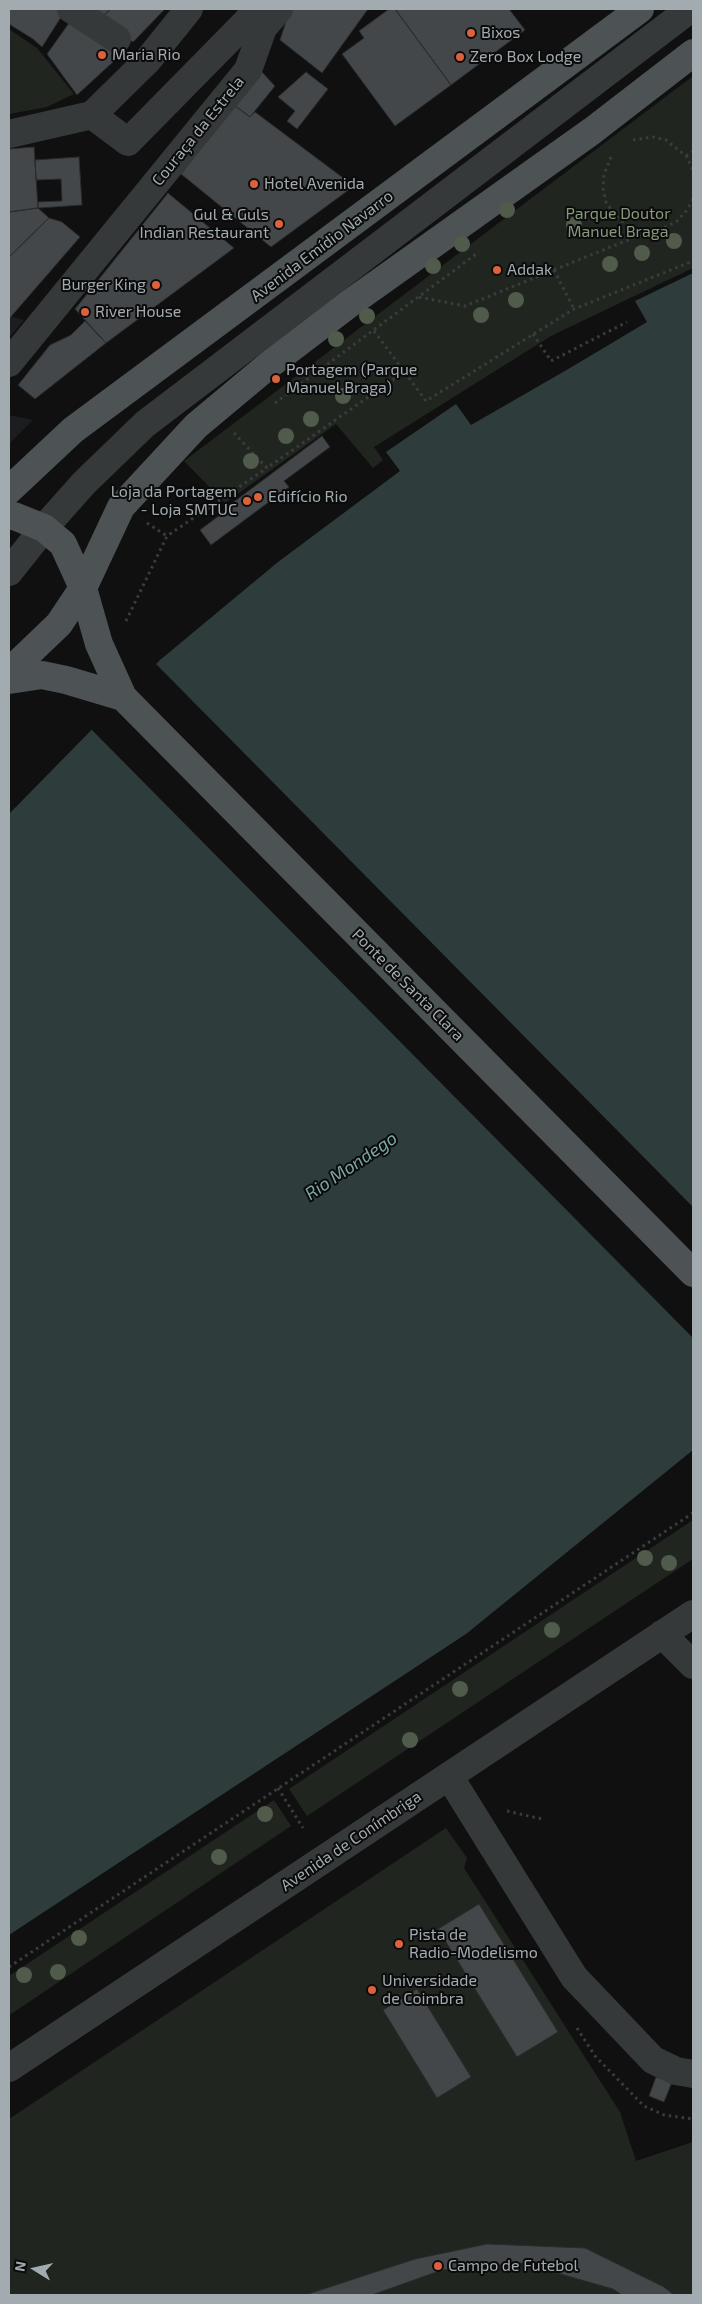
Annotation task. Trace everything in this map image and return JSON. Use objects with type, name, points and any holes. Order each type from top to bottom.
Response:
[{"type":"main road","name":"Avenida Emídio Navarro","points":[[9,490],[73,430],[640,9]]},
{"type":"main road","points":[[9,672],[58,624],[83,588],[121,508],[196,426],[269,365],[349,304],[592,131],[693,53]]},
{"type":"main road","points":[[9,516],[14,516],[44,528],[63,544],[83,588],[99,644],[123,696]]},
{"type":"main road","points":[[9,680],[42,675],[123,696]]},
{"type":"main road","name":"Ponte de Santa Clara","points":[[123,696],[693,1273]]},
{"type":"street","points":[[71,9],[117,39]]},
{"type":"street","points":[[9,134],[92,115],[148,60],[190,9]]},
{"type":"street","points":[[9,572],[44,528],[84,484],[145,424],[690,9]]},
{"type":"street","name":"Couraça da Estrela","points":[[9,363],[248,70],[271,18],[250,18],[128,142],[92,115]]},
{"type":"street","name":"Avenida de Conímbriga","points":[[9,2068],[693,1614]]},
{"type":"street","points":[[662,1634],[693,1665]]},
{"type":"street","points":[[449,1776],[574,1977],[653,2060],[676,2071],[693,2074]]},
{"type":"path","points":[[627,142],[653,137],[666,140],[686,156],[693,170]]},
{"type":"path","points":[[686,156],[693,151]]},
{"type":"path","points":[[613,154],[604,174],[603,188],[606,202],[614,214],[625,224],[638,229],[652,230]]},
{"type":"path","points":[[273,405],[419,297],[465,306],[652,230],[666,227],[687,210],[693,199]]},
{"type":"path","points":[[374,331],[426,401],[574,308],[693,261]]},
{"type":"path","points":[[554,270],[574,308]]},
{"type":"path","points":[[533,334],[551,361],[627,322]]},
{"type":"path","points":[[124,624],[167,536],[404,372]]},
{"type":"path","points":[[227,439],[242,427]]},
{"type":"path","points":[[234,432],[267,468]]},
{"type":"path","points":[[154,516],[147,524],[167,536]]},
{"type":"path","points":[[9,1968],[693,1513]]},
{"type":"path","points":[[278,1788],[304,1828]]},
{"type":"path","points":[[502,1810],[542,1819]]},
{"type":"shaded area","points":[[9,316],[24,320],[9,338]]},
{"type":"shaded area","points":[[9,415],[33,420],[9,444]]},
{"type":"green space","points":[[9,29],[37,48],[74,94],[47,107],[9,114]]},
{"type":"green space","name":"Parque Doutor Manuel Braga","points":[[693,76],[693,268],[551,336],[374,447],[383,460],[373,468],[336,424],[225,503],[184,461]]},
{"type":"green space","points":[[693,1520],[693,1559],[307,1816],[289,1789]]},
{"type":"green space","points":[[274,1800],[291,1826],[11,2014],[9,2010],[9,1976]]},
{"type":"green space","name":"Universidade de Coimbra","points":[[446,1828],[467,1858],[464,1868],[620,2112],[636,2161],[693,2142],[693,2295],[9,2295],[9,2119]]},
{"type":"water","name":"Rio Mondego","points":[[693,273],[693,1450],[466,1634],[9,1935],[9,814],[160,660],[278,562],[400,471],[386,452],[456,404],[471,425],[570,368],[647,322],[635,301]]},
{"type":"pier","points":[[156,664],[693,1207],[693,1338],[91,729]]},
{"type":"building","points":[[9,9],[62,9],[65,11],[42,47],[9,24]]},
{"type":"building","points":[[91,9],[111,9],[98,20]]},
{"type":"building","points":[[111,9],[165,9],[133,42],[98,20]]},
{"type":"building","points":[[290,9],[368,9],[322,73],[280,40]]},
{"type":"building","points":[[389,9],[395,9],[451,85],[395,126],[342,54],[364,38],[359,31]]},
{"type":"building","name":"Zero Box Lodge","points":[[395,9],[509,9],[525,30],[451,85]]},
{"type":"building","points":[[74,16],[126,50],[77,95],[47,54]]},
{"type":"building","points":[[260,70],[275,86],[250,117],[234,105]]},
{"type":"building","points":[[306,72],[328,89],[297,129],[287,121],[295,111],[278,97]]},
{"type":"building","points":[[234,105],[250,117],[255,112],[354,186],[271,247],[181,174]]},
{"type":"building","points":[[34,147],[38,208],[9,212],[9,149]]},
{"type":"building","points":[[79,157],[82,205],[38,208],[38,202],[62,201],[61,179],[36,180],[35,160]]},
{"type":"building","points":[[168,193],[234,248],[106,343],[75,309]]},
{"type":"building","points":[[38,208],[49,218],[9,257],[9,212]]},
{"type":"building","points":[[49,218],[62,222],[80,237],[9,319],[9,257]]},
{"type":"building","points":[[85,321],[106,343],[35,399],[18,385],[50,345],[71,335]]},
{"type":"building","name":"Edifício Rio","points":[[322,436],[330,447],[284,481],[289,487],[211,545],[200,530],[228,509],[227,507]]},
{"type":"building","points":[[479,1904],[558,2032],[517,2057],[438,1929]]},
{"type":"building","points":[[417,1989],[471,2077],[437,2098],[383,2010]]},
{"type":"building","points":[[656,2077],[672,2082],[664,2102],[649,2096]]},
{"type":"building","name":"Campo de Futebol","points":[[487,2244],[585,2248],[664,2287],[674,2295],[622,2295],[613,2289],[522,2263],[442,2270],[372,2295],[305,2295],[415,2259]]},
{"type":"place","name":"Bixos","points":[[471,33]]},
{"type":"place","name":"Maria Rio","points":[[102,55]]},
{"type":"place","name":"Zero Box Lodge","points":[[460,57]]},
{"type":"place","name":"Hotel Avenida","points":[[254,184]]},
{"type":"place","name":"Gul & Guls Indian Restaurant","points":[[279,224]]},
{"type":"place","name":"Addak","points":[[497,270]]},
{"type":"place","name":"Burger King","points":[[156,285]]},
{"type":"place","name":"River House","points":[[85,312]]},
{"type":"place","name":"Portagem (Parque Manuel Braga)","points":[[276,379]]},
{"type":"place","name":"Edifício Rio","points":[[258,497]]},
{"type":"place","name":"Loja da Portagem - Loja SMTUC","points":[[247,501]]},
{"type":"place","name":"Pista de Radio-Modelismo","points":[[399,1944]]},
{"type":"place","name":"Universidade de Coimbra","points":[[372,1990]]},
{"type":"place","name":"Campo de Futebol","points":[[438,2266]]}]
